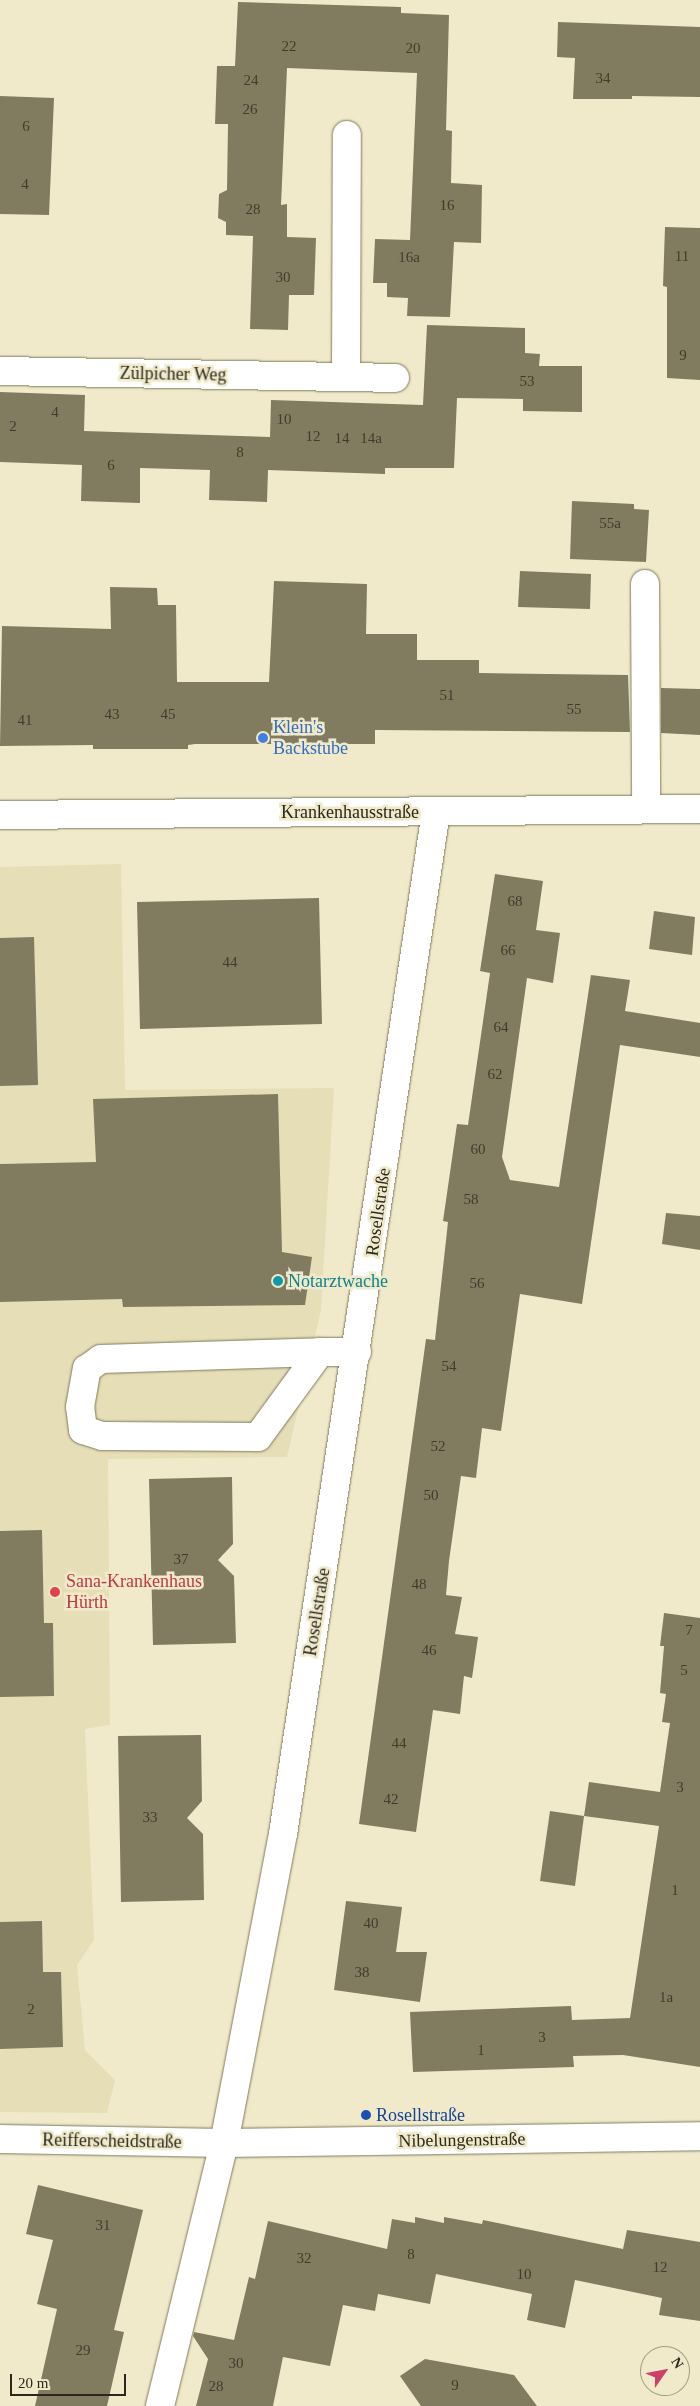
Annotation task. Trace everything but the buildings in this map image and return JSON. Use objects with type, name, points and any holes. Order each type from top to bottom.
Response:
[{"type":"street","points":[[346,377],[347,135]]},
{"type":"street","name":"Zülpicher Weg","points":[[0,372],[395,378]]},
{"type":"street","points":[[645,584],[646,809]]},
{"type":"street","name":"Krankenhausstraße","points":[[0,815],[700,809]]},
{"type":"street","name":"Rosellstraße","points":[[160,2406],[224,2143],[283,1834],[357,1352],[436,812]]},
{"type":"street","points":[[320,1352],[258,1437],[102,1436],[83,1430],[80,1407],[87,1369],[101,1358],[320,1352],[357,1352]]},
{"type":"street","name":"Nibelungenstraße","points":[[224,2143],[700,2136]]},
{"type":"street","name":"Reifferscheidstraße","points":[[0,2139],[224,2143]]},
{"type":"shaded area","name":"Sana-Krankenhaus Hürth","points":[[121,864],[125,1090],[334,1088],[321,1310],[287,1457],[108,1459],[110,1725],[85,1729],[94,1940],[77,1965],[85,2050],[115,2080],[107,2113],[0,2112],[0,867]]},
{"type":"place","name":"Klein's Backstube","points":[[263,738]]},
{"type":"place","name":"Notarztwache","points":[[278,1281]]},
{"type":"place","name":"Sana-Krankenhaus Hürth","points":[[55,1592]]},
{"type":"place","name":"Rosellstraße","points":[[366,2115]]}]
